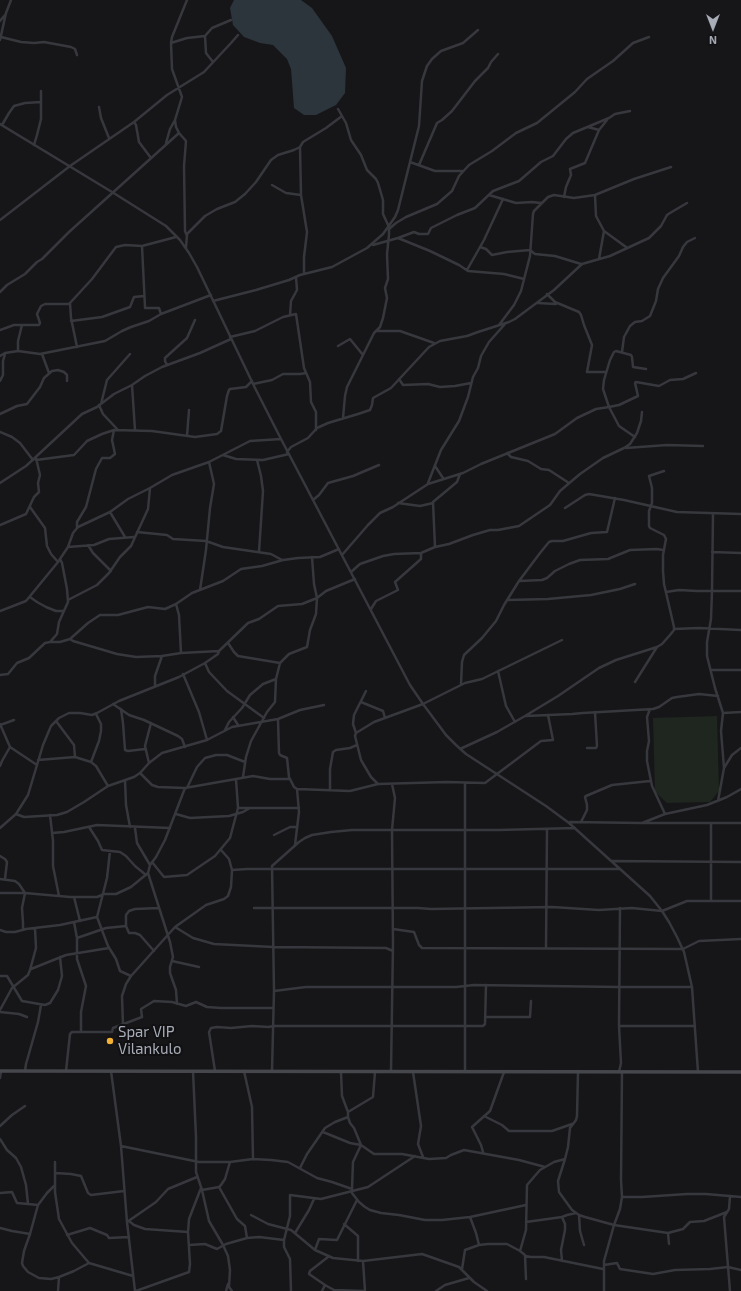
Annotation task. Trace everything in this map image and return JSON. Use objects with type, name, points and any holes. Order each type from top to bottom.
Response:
[{"type":"main road","points":[[1,1071],[741,1072]]},
{"type":"street","points":[[12,0],[6,13],[0,38],[21,42],[42,42],[72,47],[75,49],[77,55]]},
{"type":"street","points":[[166,144],[170,129],[175,120],[182,99],[172,69],[171,43],[187,0]]},
{"type":"street","points":[[0,21],[6,13]]},
{"type":"street","points":[[171,43],[187,38],[205,36],[212,28],[231,20]]},
{"type":"street","points":[[389,228],[398,210],[420,120],[422,81],[427,66],[441,51],[466,41],[478,30]]},
{"type":"street","points":[[0,220],[70,166],[134,122],[167,95],[204,72],[238,35]]},
{"type":"street","points":[[205,36],[206,53],[213,62]]},
{"type":"street","points":[[372,245],[396,223],[406,217],[437,204],[452,191],[459,176],[469,165],[492,151],[516,133],[538,122],[578,89],[587,79],[609,64],[633,43],[649,37]]},
{"type":"street","points":[[419,165],[437,123],[452,111],[498,54]]},
{"type":"street","points":[[34,145],[40,124],[41,91]]},
{"type":"street","points":[[41,102],[25,103],[14,106],[1,125],[166,226],[186,249],[198,267],[252,383],[410,685],[446,735],[460,749],[569,822],[650,896],[662,911],[683,949],[692,987],[698,1072]]},
{"type":"street","points":[[99,107],[101,118],[110,138]]},
{"type":"street","points":[[338,109],[347,126],[352,142],[361,155],[367,170],[378,183],[383,200],[383,214],[389,228],[390,235],[388,240],[388,276],[385,288],[387,298],[383,318],[380,327],[376,331],[363,355],[346,391],[343,418]]},
{"type":"street","points":[[213,301],[256,290],[304,274],[332,267],[372,245],[414,232],[419,234],[429,233],[431,228],[475,208],[493,191],[518,181],[541,162],[553,156],[566,139],[573,133],[615,114],[630,111]]},
{"type":"street","points":[[187,236],[187,234],[205,216],[217,209],[235,202],[244,194],[256,182],[271,160],[278,155],[290,153],[300,147],[303,142],[342,116]]},
{"type":"street","points":[[564,197],[571,175],[570,169],[584,163],[599,130],[609,118]]},
{"type":"street","points":[[175,120],[179,133],[186,141],[184,174],[185,231],[187,236],[186,249]]},
{"type":"street","points":[[134,122],[136,125],[139,142],[151,158]]},
{"type":"street","points":[[587,127],[599,130]]},
{"type":"street","points":[[0,292],[42,259],[112,192],[179,133]]},
{"type":"street","points":[[300,147],[301,195],[307,232],[304,257],[304,274]]},
{"type":"street","points":[[410,162],[435,171],[463,171]]},
{"type":"street","points":[[499,326],[520,295],[530,250],[533,214],[541,203],[550,196],[574,198],[595,195],[634,179],[671,167]]},
{"type":"street","points":[[272,185],[286,193],[301,195]]},
{"type":"street","points":[[489,195],[518,203],[541,203]]},
{"type":"street","points":[[595,195],[596,216],[604,231],[627,247]]},
{"type":"street","points":[[466,270],[480,247],[503,199]]},
{"type":"street","points":[[223,455],[236,459],[263,460],[288,453],[291,447],[308,438],[316,430],[328,423],[370,410],[373,398],[391,388],[417,361],[425,350],[434,344],[445,340],[467,336],[505,324],[515,319],[548,294],[582,264],[610,256],[649,238],[662,226],[670,212],[687,203]]},
{"type":"street","points":[[599,259],[604,231]]},
{"type":"street","points":[[0,330],[14,325],[39,325],[37,314],[43,305],[69,304],[92,279],[116,247],[125,245],[142,246],[176,237]]},
{"type":"street","points":[[398,238],[430,250],[470,272],[504,274],[524,279]]},
{"type":"street","points":[[622,352],[624,337],[630,326],[635,322],[642,321],[650,316],[663,278],[687,242],[695,238]]},
{"type":"street","points":[[142,246],[145,307],[159,308],[161,314]]},
{"type":"street","points":[[480,247],[486,249],[492,255],[530,250],[535,254],[555,256],[582,264]]},
{"type":"street","points":[[290,315],[291,301],[296,290],[296,277]]},
{"type":"street","points":[[548,294],[558,304],[579,312],[581,315],[592,345],[587,372],[606,372]]},
{"type":"street","points":[[0,356],[5,353],[18,351],[42,354],[105,341],[122,331],[149,321],[161,314],[211,295]]},
{"type":"street","points":[[71,321],[102,317],[130,307],[133,298],[144,296]]},
{"type":"street","points":[[70,303],[71,321],[77,347]]},
{"type":"street","points":[[537,303],[558,304]]},
{"type":"street","points":[[0,483],[35,459],[79,416],[100,405],[114,394],[132,385],[145,376],[167,365],[200,353],[231,338],[255,331],[294,313],[296,315],[304,368],[310,382],[311,402],[316,412],[316,430]]},
{"type":"street","points":[[167,365],[165,361],[166,358],[187,338],[195,320]]},
{"type":"street","points":[[428,484],[444,444],[460,421],[473,377],[482,356],[489,342],[505,324]]},
{"type":"street","points":[[18,351],[18,341],[22,325]]},
{"type":"street","points":[[376,331],[400,331],[434,344]]},
{"type":"street","points":[[338,346],[350,339],[363,355]]},
{"type":"street","points":[[635,437],[619,426],[609,408],[603,389],[604,380],[614,352],[617,351],[632,356],[633,367],[646,369]]},
{"type":"street","points":[[0,382],[3,375],[3,361],[5,353]]},
{"type":"street","points":[[42,354],[49,372]]},
{"type":"street","points":[[118,430],[103,414],[100,405],[107,380],[130,354]]},
{"type":"street","points":[[0,414],[27,404],[49,372],[55,370],[64,372],[67,375],[67,381]]},
{"type":"street","points":[[35,459],[72,455],[76,453],[86,442],[114,430],[135,430],[187,436],[219,434],[221,431],[227,396],[230,389],[246,387],[252,383],[272,380],[283,374],[306,373]]},
{"type":"street","points":[[342,555],[380,513],[428,484],[443,478],[460,474],[555,434],[586,413],[598,408],[609,408],[638,396],[636,382],[659,386],[670,380],[682,379],[696,373]]},
{"type":"street","points":[[399,379],[402,385],[428,384],[440,387],[471,383]]},
{"type":"street","points":[[132,385],[135,430]]},
{"type":"street","points":[[187,436],[189,410]]},
{"type":"street","points":[[351,572],[360,564],[383,556],[422,553],[435,547],[449,544],[490,530],[519,526],[550,505],[560,491],[569,483],[603,458],[624,448],[633,441],[641,421],[642,412]]},
{"type":"street","points":[[77,528],[76,522],[86,507],[96,469],[102,458],[110,458],[115,454],[112,440],[114,430]]},
{"type":"street","points":[[0,432],[12,437],[20,443],[35,459],[40,475],[38,483],[40,491],[34,497],[26,514],[0,525]]},
{"type":"street","points":[[0,611],[24,603],[30,597],[58,562],[68,547],[73,533],[77,528],[110,512],[128,498],[150,488],[172,475],[209,462],[250,441],[281,439]]},
{"type":"street","points":[[624,448],[667,445],[703,446]]},
{"type":"street","points":[[507,453],[511,457],[526,460],[541,468],[549,470],[569,483]]},
{"type":"street","points":[[257,460],[263,491],[259,552]]},
{"type":"street","points":[[200,590],[214,484],[209,462]]},
{"type":"street","points":[[313,500],[328,483],[353,476],[379,465]]},
{"type":"street","points":[[435,466],[443,478]]},
{"type":"street","points":[[635,682],[657,647],[666,640],[674,629],[662,571],[665,536],[648,526],[649,511],[652,506],[652,488],[649,476],[664,471]]},
{"type":"street","points":[[398,503],[416,506],[433,503],[457,482],[460,474]]},
{"type":"street","points":[[68,600],[97,585],[111,571],[120,557],[131,546],[148,509],[150,488]]},
{"type":"street","points":[[565,508],[587,494],[615,498],[677,512],[741,514]]},
{"type":"street","points":[[461,685],[462,662],[464,655],[482,638],[496,621],[507,600],[529,566],[551,541],[563,541],[591,533],[608,531],[615,498]]},
{"type":"street","points":[[433,503],[435,547]]},
{"type":"street","points":[[30,507],[37,518],[44,525],[47,546],[58,562]]},
{"type":"street","points":[[110,512],[125,537]]},
{"type":"street","points":[[713,514],[712,591],[707,656],[723,713],[721,731],[724,768]]},
{"type":"street","points":[[137,532],[167,535],[173,539],[206,542],[224,547],[271,554],[283,560]]},
{"type":"street","points":[[68,547],[94,545],[109,540],[134,537]]},
{"type":"street","points":[[88,545],[93,553],[111,571]]},
{"type":"street","points":[[0,675],[8,674],[17,663],[29,658],[45,643],[60,642],[70,638],[100,615],[118,615],[148,607],[165,609],[176,604],[188,595],[223,581],[240,569],[262,566],[283,560],[323,556],[339,549]]},
{"type":"street","points":[[519,581],[542,580],[547,578],[555,571],[580,560],[609,558],[624,551],[630,550],[663,550]]},
{"type":"street","points":[[712,552],[741,553]]},
{"type":"street","points":[[371,609],[376,601],[398,590],[395,582],[421,559],[422,553]]},
{"type":"street","points":[[243,777],[245,762],[251,741],[275,702],[276,679],[280,663],[289,654],[307,647],[310,630],[316,614],[318,598],[314,584],[312,557]]},
{"type":"street","points":[[50,642],[57,634],[58,626],[68,602],[63,565],[60,558]]},
{"type":"street","points":[[0,828],[16,814],[28,795],[43,744],[51,726],[59,718],[69,713],[80,712],[92,715],[96,714],[113,704],[183,674],[205,663],[218,654],[219,651],[246,624],[259,619],[278,606],[302,604],[318,598],[326,591],[355,579]]},
{"type":"street","points":[[507,600],[548,599],[591,595],[620,589],[635,584]]},
{"type":"street","points":[[666,592],[679,590],[741,591]]},
{"type":"street","points":[[30,597],[56,611],[64,610]]},
{"type":"street","points":[[176,604],[179,615],[181,653]]},
{"type":"street","points":[[674,629],[741,630]]},
{"type":"street","points":[[70,638],[73,641],[117,654],[136,656],[162,656],[181,653],[219,651]]},
{"type":"street","points":[[356,733],[374,722],[423,704],[468,682],[482,679],[562,640]]},
{"type":"street","points":[[228,643],[238,656],[280,663]]},
{"type":"street","points":[[460,749],[515,722],[603,666],[616,660],[657,647]]},
{"type":"street","points":[[155,686],[155,676],[162,656]]},
{"type":"street","points":[[205,663],[213,676],[227,691],[264,718]]},
{"type":"street","points":[[711,670],[741,670]]},
{"type":"street","points":[[498,671],[506,706],[515,722]]},
{"type":"street","points":[[183,674],[199,712],[207,740]]},
{"type":"street","points":[[225,731],[229,722],[245,704],[250,695],[259,687],[276,679]]},
{"type":"street","points":[[366,691],[354,715],[353,720],[356,733],[355,736],[363,764],[371,777],[378,784]]},
{"type":"street","points":[[525,716],[650,709],[659,707],[672,698],[677,697],[699,694],[718,696]]},
{"type":"street","points":[[361,702],[383,711],[386,718]]},
{"type":"street","points":[[113,704],[121,708],[129,715],[151,723],[178,736],[182,739],[185,747]]},
{"type":"street","points":[[16,814],[24,817],[62,814],[108,786],[140,773],[149,763],[162,753],[207,740],[238,725],[262,723],[278,719],[300,710],[324,705]]},
{"type":"street","points":[[121,708],[126,750],[145,749]]},
{"type":"street","points":[[642,709],[647,717]]},
{"type":"street","points":[[650,709],[647,717],[649,741],[646,755],[653,791],[664,814]]},
{"type":"street","points":[[587,748],[596,748],[597,746],[595,712]]},
{"type":"street","points":[[723,713],[741,712]]},
{"type":"street","points":[[91,762],[101,731],[101,724],[96,714]]},
{"type":"street","points":[[297,789],[350,791],[378,784],[447,782],[485,783],[541,741],[553,740],[548,715]]},
{"type":"street","points":[[233,717],[238,725]]},
{"type":"street","points":[[278,719],[279,753],[287,758],[288,773],[294,787],[297,789],[298,808],[295,845]]},
{"type":"street","points":[[14,720],[0,725],[10,747],[37,765]]},
{"type":"street","points":[[56,721],[74,745],[75,758]]},
{"type":"street","points":[[149,763],[145,743],[151,723]]},
{"type":"street","points":[[330,790],[330,768],[333,752],[357,745]]},
{"type":"street","points":[[0,766],[10,747]]},
{"type":"street","points":[[718,801],[724,768],[732,755],[741,748]]},
{"type":"street","points":[[0,893],[97,897],[116,894],[131,887],[147,874],[150,865],[163,845],[186,788],[205,758],[216,755],[227,756],[245,762]]},
{"type":"street","points":[[38,760],[75,758],[91,762],[96,766],[108,786]]},
{"type":"street","points":[[140,773],[155,786],[186,788],[253,776],[270,779],[290,779]]},
{"type":"street","points":[[152,862],[164,876],[187,875],[215,856],[230,838],[238,808],[236,779]]},
{"type":"street","points":[[125,780],[126,805],[130,827]]},
{"type":"street","points":[[581,822],[587,810],[586,796],[612,785],[650,781]]},
{"type":"street","points":[[465,783],[465,1072]]},
{"type":"street","points":[[391,1071],[393,951],[392,830],[395,798],[392,784]]},
{"type":"street","points":[[642,823],[664,814],[707,805],[741,789]]},
{"type":"street","points":[[238,808],[298,808]]},
{"type":"street","points":[[175,814],[190,818],[236,815],[250,808]]},
{"type":"street","points":[[50,815],[55,880],[59,896]]},
{"type":"street","points":[[569,822],[741,823]]},
{"type":"street","points":[[711,824],[711,901]]},
{"type":"street","points":[[52,834],[99,825],[134,828],[170,828]]},
{"type":"street","points":[[89,827],[98,840],[102,850],[120,852],[135,866],[147,874],[169,935],[173,957],[170,973],[176,990],[177,1004]]},
{"type":"street","points":[[274,835],[290,827],[297,827]]},
{"type":"street","points":[[134,828],[137,843],[150,865]]},
{"type":"street","points":[[272,1071],[274,990],[272,869],[274,863],[295,845],[312,835],[352,830],[575,828]]},
{"type":"street","points":[[546,829],[546,948]]},
{"type":"street","points":[[123,1024],[123,989],[131,976],[175,927],[206,905],[224,899],[228,896],[231,887],[232,870],[229,859],[221,850]]},
{"type":"street","points":[[110,851],[107,878],[97,917],[120,972],[131,976]]},
{"type":"street","points":[[0,856],[7,862],[6,879]]},
{"type":"street","points":[[611,861],[741,862]]},
{"type":"street","points":[[232,870],[620,869]]},
{"type":"street","points":[[0,879],[15,881],[19,884],[24,893],[22,908],[24,923],[23,930]]},
{"type":"street","points":[[74,897],[80,921]]},
{"type":"street","points":[[254,908],[546,907],[599,910],[632,908],[662,911],[687,901],[741,901]]},
{"type":"street","points":[[154,951],[140,935],[129,933],[126,926],[126,915],[129,911],[135,909],[159,908]]},
{"type":"street","points":[[604,1291],[603,1267],[614,1225],[620,1210],[622,1197],[621,1063],[619,1026],[620,908]]},
{"type":"street","points":[[0,930],[10,932],[97,917]]},
{"type":"street","points":[[74,922],[76,952],[86,986],[81,1012],[81,1032]]},
{"type":"street","points":[[76,938],[106,928],[126,926]]},
{"type":"street","points":[[175,927],[193,938],[211,944],[273,947],[386,948],[393,951]]},
{"type":"street","points":[[27,1018],[19,1014],[0,1011],[13,986],[28,975],[36,948],[35,928]]},
{"type":"street","points":[[393,929],[414,932],[419,945],[422,948],[683,949],[699,941],[741,939]]},
{"type":"street","points":[[386,948],[393,944]]},
{"type":"street","points":[[30,970],[76,952],[98,951],[109,948]]},
{"type":"street","points":[[0,976],[7,976],[22,1001],[46,1005],[50,1003],[58,990],[62,976],[60,957]]},
{"type":"street","points":[[172,961],[199,967]]},
{"type":"street","points":[[274,990],[306,987],[456,988],[474,985],[692,987]]},
{"type":"street","points":[[215,1071],[209,1032],[211,1028],[252,1026],[269,1028],[273,1026],[483,1026],[485,1024],[486,1017],[486,985]]},
{"type":"street","points":[[66,1071],[70,1034],[72,1032],[112,1032],[113,1028],[142,1017],[141,1009],[154,1001],[186,1006],[198,1002],[207,1007],[273,1008]]},
{"type":"street","points":[[486,1017],[530,1017],[531,1001]]},
{"type":"street","points":[[25,1071],[41,1005]]},
{"type":"street","points":[[619,1026],[695,1026]]},
{"type":"street","points":[[0,1078],[1,1071]]},
{"type":"street","points":[[111,1071],[121,1146],[124,1191],[136,1291],[189,1272],[189,1219],[202,1189]]},
{"type":"street","points":[[193,1071],[196,1137],[195,1168],[202,1189],[209,1221],[228,1256],[230,1270],[229,1283],[226,1291]]},
{"type":"street","points":[[244,1071],[252,1107],[254,1159]]},
{"type":"street","points":[[341,1072],[342,1096],[348,1112],[350,1124],[354,1128],[361,1145],[353,1162],[352,1190],[357,1200],[365,1208],[381,1213],[432,1221],[470,1218],[526,1205]]},
{"type":"street","points":[[348,1112],[374,1097],[375,1072]]},
{"type":"street","points":[[413,1072],[421,1126],[418,1144],[423,1158]]},
{"type":"street","points":[[483,1152],[482,1145],[472,1127],[490,1111],[504,1072]]},
{"type":"street","points":[[578,1072],[577,1116],[570,1128],[568,1147],[558,1181],[559,1192],[568,1205],[578,1214],[580,1231],[584,1245]]},
{"type":"street","points":[[0,1126],[25,1106]]},
{"type":"street","points":[[484,1116],[502,1124],[509,1131],[552,1131],[573,1124]]},
{"type":"street","points":[[300,1168],[307,1154],[323,1132],[329,1126],[348,1117]]},
{"type":"street","points":[[323,1132],[350,1143],[361,1145],[374,1154],[402,1154],[423,1158],[446,1158],[464,1150],[483,1152],[545,1167]]},
{"type":"street","points":[[0,1139],[7,1150],[16,1158],[21,1167],[26,1185],[28,1204]]},
{"type":"street","points":[[121,1146],[199,1162],[230,1162],[254,1159],[288,1162],[317,1178],[352,1190]]},
{"type":"street","points":[[291,1291],[290,1259],[284,1247],[284,1240],[290,1216],[290,1195],[321,1199],[371,1186],[415,1156]]},
{"type":"street","points":[[520,1251],[526,1233],[527,1184],[545,1167],[554,1162],[565,1159]]},
{"type":"street","points":[[55,1162],[54,1186],[59,1219],[67,1235],[89,1263]]},
{"type":"street","points":[[202,1189],[219,1187],[223,1184],[230,1162]]},
{"type":"street","points":[[55,1173],[81,1176],[89,1194],[124,1191]]},
{"type":"street","points":[[128,1221],[156,1202],[168,1189],[198,1177]]},
{"type":"street","points":[[54,1186],[38,1205],[24,1251],[22,1263],[28,1272],[39,1278],[51,1280],[89,1263],[98,1264],[133,1276]]},
{"type":"street","points":[[219,1187],[237,1219],[245,1226],[247,1238]]},
{"type":"street","points":[[0,1193],[12,1192],[18,1203],[38,1205]]},
{"type":"street","points":[[622,1197],[650,1197],[687,1194],[741,1197]]},
{"type":"street","points":[[730,1196],[729,1209],[724,1217],[730,1291]]},
{"type":"street","points":[[295,1233],[314,1199]]},
{"type":"street","points":[[315,1250],[319,1239],[336,1240],[357,1200]]},
{"type":"street","points":[[526,1222],[578,1214],[614,1225],[668,1233],[683,1229],[691,1222],[704,1221],[727,1212]]},
{"type":"street","points":[[251,1215],[268,1224],[287,1228],[315,1250],[328,1257],[363,1261],[419,1254],[462,1269],[469,1278],[488,1291]]},
{"type":"street","points":[[562,1217],[565,1224],[561,1250],[562,1261]]},
{"type":"street","points":[[470,1218],[479,1245]]},
{"type":"street","points":[[128,1221],[145,1229],[188,1232]]},
{"type":"street","points":[[344,1224],[358,1236],[358,1261]]},
{"type":"street","points":[[0,1228],[12,1232],[30,1234]]},
{"type":"street","points":[[67,1235],[90,1228],[107,1235],[110,1238],[129,1237]]},
{"type":"street","points":[[668,1233],[669,1244]]},
{"type":"street","points":[[189,1245],[205,1244],[216,1250],[223,1245],[247,1238],[259,1237],[284,1240]]},
{"type":"street","points":[[462,1269],[465,1250],[479,1245],[507,1244],[520,1251],[525,1256],[544,1257],[603,1267],[617,1263],[620,1269],[653,1274],[675,1270],[728,1267],[741,1270]]},
{"type":"street","points":[[525,1256],[526,1279]]},
{"type":"street","points":[[328,1257],[310,1271],[309,1276],[334,1290],[364,1291],[363,1261]]},
{"type":"street","points":[[58,1291],[59,1277]]},
{"type":"street","points":[[436,1291],[445,1285],[469,1278]]},
{"type":"street","points":[[229,1283],[229,1287],[232,1291]]},
{"type":"street","points":[[322,1291],[325,1285]]},
{"type":"shaded area","points":[[234,0],[301,0],[312,8],[332,36],[346,68],[345,93],[336,105],[316,115],[304,115],[294,108],[291,69],[287,59],[273,45],[260,43],[244,37],[233,25],[230,8]]},
{"type":"shaded area","points":[[717,716],[719,791],[710,802],[667,803],[655,792],[653,718]]},
{"type":"place","name":"Spar VIP Vilankulo","points":[[110,1041]]}]
